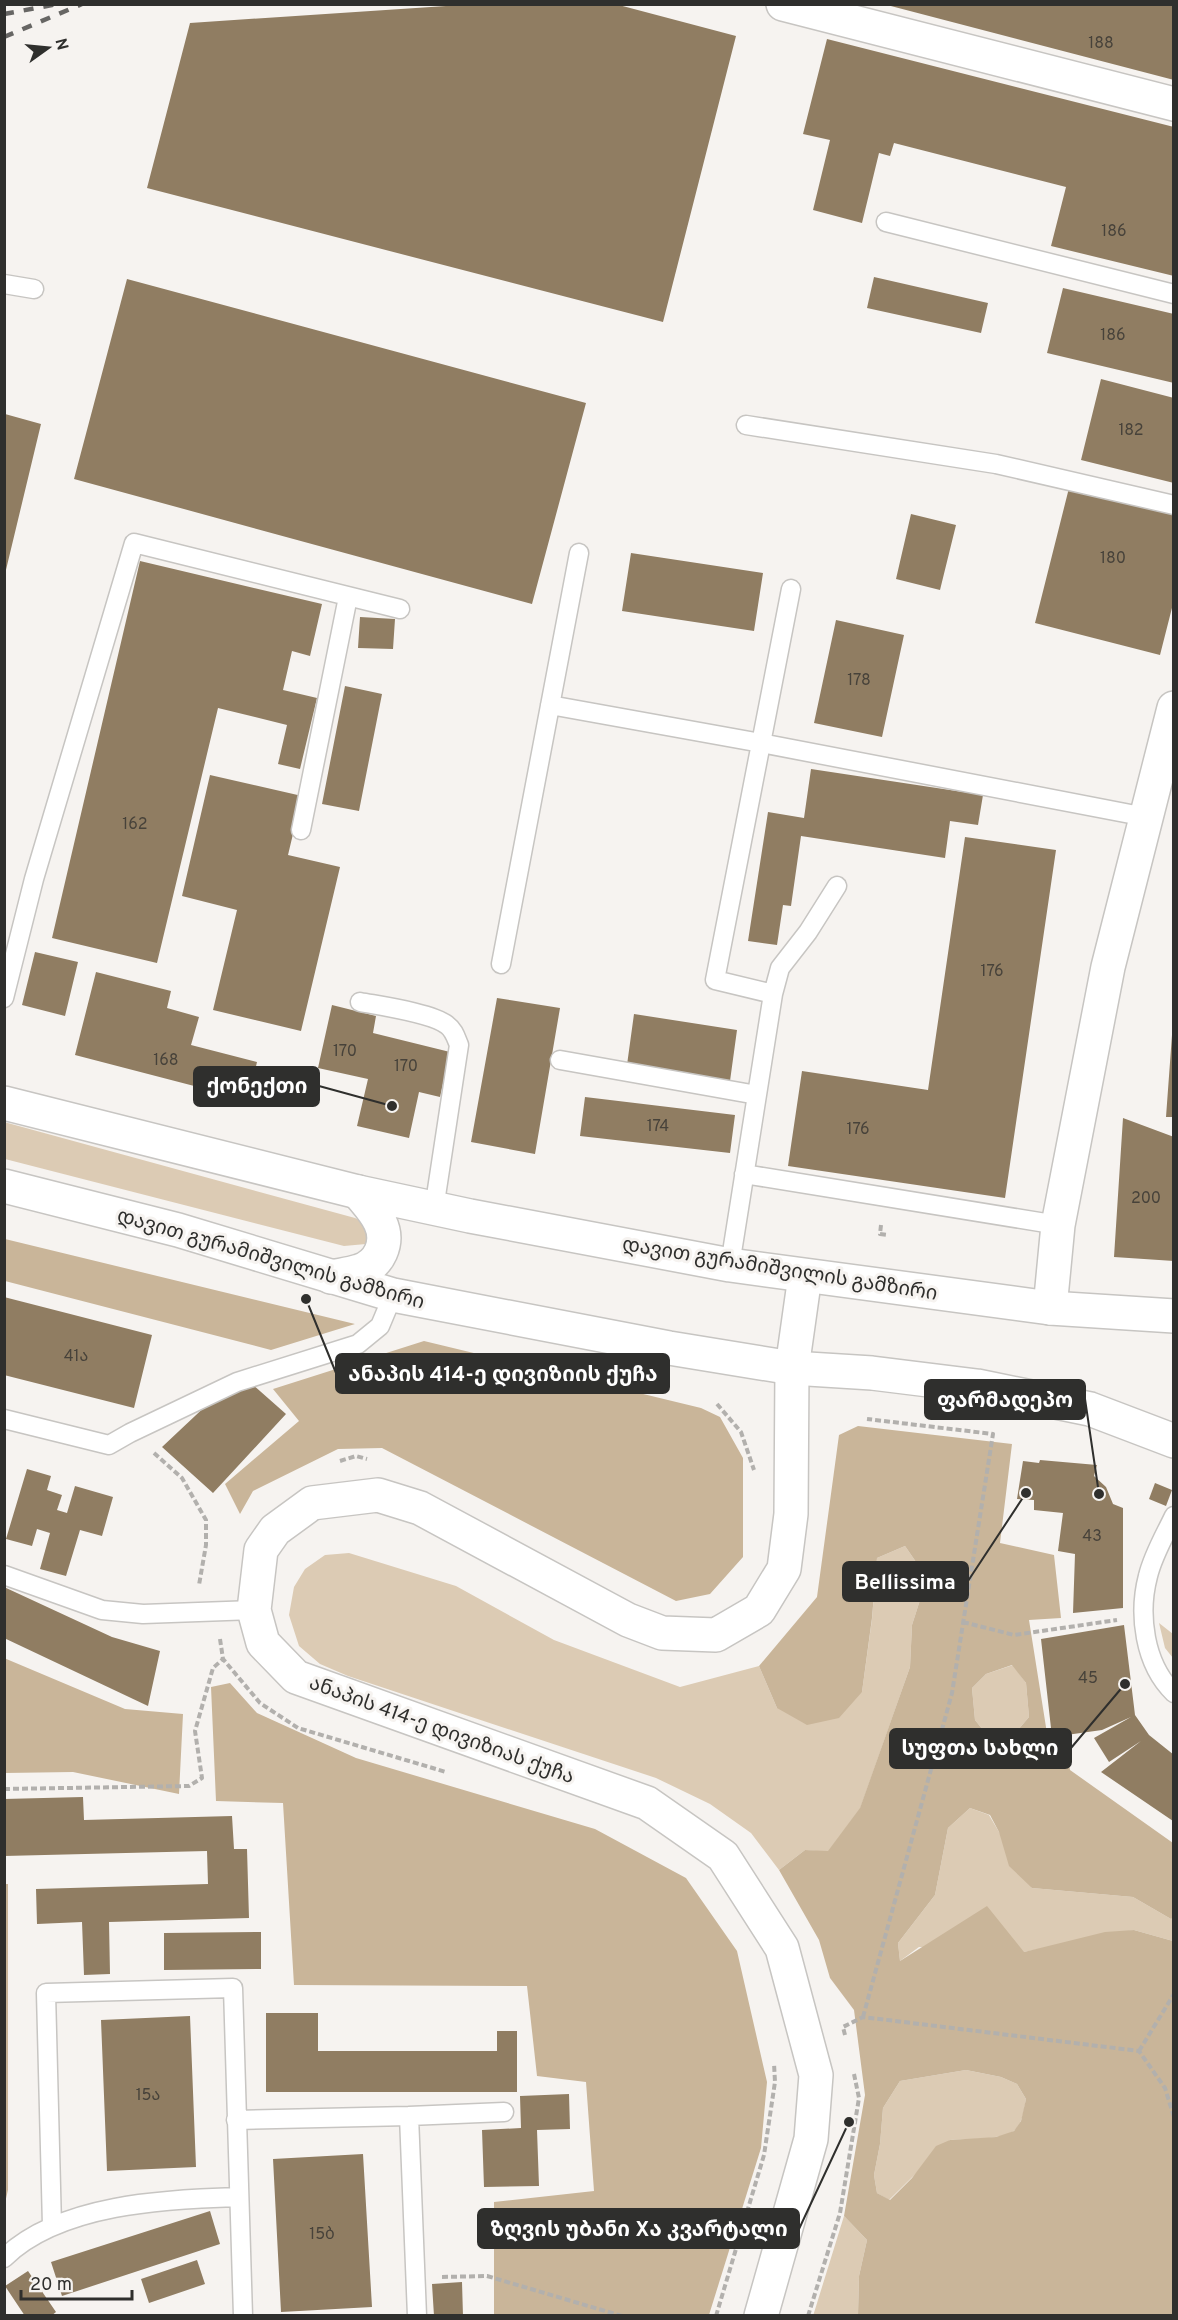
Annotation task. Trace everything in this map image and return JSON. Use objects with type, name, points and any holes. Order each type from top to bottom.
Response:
[{"type":"main road","points":[[783,4],[1173,104]]},
{"type":"main road","points":[[1050,1308],[1058,1225],[1108,967],[1173,708]]},
{"type":"main road","name":"დავით გურამიშვილის გამზირი","points":[[4,1103],[434,1209],[730,1265],[1050,1308],[1173,1316]]},
{"type":"main road","name":"დავით გურამიშვილის გამზირი","points":[[4,1186],[178,1230],[393,1295],[669,1348],[792,1368],[872,1373],[977,1386],[1090,1409],[1173,1442]]},
{"type":"main road","points":[[331,1277],[360,1271],[374,1263],[381,1252],[384,1241],[381,1224],[358,1192]]},
{"type":"main road","name":"ანაპის 414-ე დივიზიას ქუჩა","points":[[761,2316],[811,2139],[816,2074],[782,1948],[723,1856],[646,1803],[296,1677],[263,1643],[254,1610],[261,1550],[275,1530],[312,1503],[378,1495],[420,1508],[628,1620],[662,1633],[716,1635],[759,1610],[784,1569],[791,1514],[792,1368],[806,1276]]},
{"type":"lane","points":[[886,222],[1173,294]]},
{"type":"lane","points":[[4,284],[34,290]]},
{"type":"lane","points":[[746,425],[996,464],[1173,505]]},
{"type":"lane","points":[[4,998],[34,879],[134,543],[400,609]]},
{"type":"lane","points":[[501,964],[579,553]]},
{"type":"lane","points":[[773,994],[715,980],[791,589]]},
{"type":"lane","points":[[301,830],[348,597]]},
{"type":"lane","points":[[550,705],[1146,817]]},
{"type":"lane","points":[[730,1265],[773,994],[780,968],[808,932],[837,886]]},
{"type":"lane","points":[[360,1002],[434,1018],[448,1025],[455,1033],[459,1045],[434,1209]]},
{"type":"lane","points":[[560,1060],[757,1095]]},
{"type":"lane","points":[[744,1174],[1058,1225]]},
{"type":"lane","points":[[4,1419],[109,1445],[237,1382],[358,1344],[380,1326],[393,1295]]},
{"type":"lane","points":[[1173,1516],[1148,1575],[1145,1616],[1149,1651],[1159,1676],[1173,1693]]},
{"type":"lane","points":[[4,1575],[102,1610],[143,1614],[254,1610]]},
{"type":"lane","points":[[52,2226],[46,1993],[233,1988],[243,2316]]},
{"type":"lane","points":[[236,2120],[504,2112]]},
{"type":"lane","points":[[409,2116],[417,2316]]},
{"type":"lane","points":[[4,2258],[52,2226],[77,2216],[174,2199],[238,2197]]},
{"type":"path","points":[[867,1419],[993,1434],[952,1693],[863,2017],[1138,2051],[1165,2088],[1173,2117]]},
{"type":"path","points":[[130,1433],[182,1478],[206,1520],[206,1545],[199,1586],[182,1613]]},
{"type":"path","points":[[963,1622],[1014,1635],[1145,1616]]},
{"type":"path","points":[[4,1789],[189,1786],[202,1778],[195,1731],[213,1668],[223,1659]]},
{"type":"path","points":[[1138,2051],[1173,1994]]},
{"type":"path","points":[[415,2277],[487,2276],[622,2316]]},
{"type":"shaded area","points":[[4,1122],[355,1218],[367,1224],[366,1244],[344,1246],[5,1159]]},
{"type":"shaded area","points":[[4,1239],[355,1324],[271,1350],[5,1281]]},
{"type":"shaded area","points":[[424,1341],[701,1408],[720,1417],[743,1458],[743,1557],[710,1594],[676,1601],[382,1448],[338,1449],[253,1491],[240,1514],[225,1484],[299,1421],[273,1389]]},
{"type":"shaded area","points":[[858,1426],[1012,1444],[1000,1543],[1054,1555],[1061,1618],[1029,1620],[1049,1746],[1065,1746],[1070,1770],[1173,1843],[1174,1917],[1171,1919],[1133,1897],[1032,1888],[1009,1866],[999,1832],[990,1815],[970,1808],[948,1828],[935,1895],[898,1943],[900,1961],[987,1906],[1024,1952],[1105,1932],[1134,1930],[1173,1941],[1173,2315],[858,2315],[859,2276],[867,2240],[844,2216],[865,2095],[854,2010],[830,1978],[819,1940],[779,1870],[805,1850],[828,1851],[860,1808],[910,1667],[912,1625],[927,1578],[905,1546],[877,1558],[862,1692],[839,1718],[807,1725],[777,1708],[759,1666],[817,1597],[839,1435]],"holes":[[[1012,1665],[1026,1683],[1029,1717],[1011,1738],[987,1735],[975,1720],[972,1688],[986,1674]],[[966,2070],[1001,2077],[1017,2084],[1026,2099],[1021,2121],[1014,2131],[996,2137],[950,2140],[936,2146],[912,2178],[890,2200],[877,2193],[874,2175],[880,2144],[883,2108],[900,2081]]]},
{"type":"shaded area","points":[[905,1546],[927,1578],[912,1625],[910,1667],[860,1809],[828,1852],[805,1850],[779,1870],[751,1833],[710,1804],[656,1778],[348,1676],[320,1664],[299,1646],[289,1615],[294,1587],[305,1569],[325,1555],[349,1553],[456,1586],[554,1640],[680,1687],[759,1666],[777,1708],[862,1692],[872,1619],[877,1558]]},
{"type":"shaded area","points":[[1159,1623],[1173,1634],[1173,1658],[1165,1648]]},
{"type":"shaded area","points":[[4,1658],[125,1709],[183,1714],[179,1794],[73,1772],[5,1773]]},
{"type":"shaded area","points":[[1013,1665],[1026,1683],[1029,1717],[1011,1738],[987,1735],[975,1720],[972,1688],[986,1674]]},
{"type":"shaded area","points":[[230,1683],[257,1713],[356,1758],[595,1829],[686,1878],[737,1951],[767,2082],[761,2148],[709,2315],[494,2315],[494,2202],[594,2191],[586,2082],[537,2076],[527,1986],[294,1985],[283,1803],[216,1801],[211,1687]]},
{"type":"shaded area","points":[[970,1808],[989,1815],[1032,1888],[1133,1897],[1171,1919],[1173,1917],[1173,1941],[1134,1930],[1024,1952],[919,1947],[900,1961],[898,1943],[935,1895],[948,1828]]},
{"type":"shaded area","points":[[5,1884],[8,1884],[8,2190],[5,2203]]},
{"type":"shaded area","points":[[966,2070],[1001,2077],[1017,2084],[1026,2099],[1018,2127],[1002,2136],[950,2140],[889,2200],[877,2193],[874,2175],[880,2144],[883,2108],[900,2081]]},
{"type":"shaded area","points":[[844,2216],[867,2240],[859,2276],[858,2315],[813,2316]]},
{"type":"building","points":[[476,4],[615,4],[736,36],[663,322],[147,188],[190,23]]},
{"type":"building","points":[[1174,4],[1174,80],[887,5]]},
{"type":"building","points":[[827,39],[1174,127],[1174,276],[1051,246],[1066,187],[894,143],[890,156],[879,153],[862,223],[813,210],[830,140],[803,134]]},
{"type":"building","points":[[874,277],[988,303],[981,333],[867,308]]},
{"type":"building","points":[[127,279],[586,403],[532,604],[74,479]]},
{"type":"building","points":[[1063,288],[1174,314],[1174,383],[1047,353]]},
{"type":"building","points":[[1101,379],[1174,398],[1174,483],[1081,460]]},
{"type":"building","points":[[5,414],[41,424],[5,574]]},
{"type":"building","points":[[1069,488],[1174,514],[1174,600],[1160,655],[1035,623]]},
{"type":"building","points":[[911,514],[956,525],[940,590],[896,579]]},
{"type":"building","points":[[631,553],[763,573],[754,631],[622,611]]},
{"type":"building","points":[[140,561],[322,604],[310,656],[292,651],[283,690],[317,698],[300,769],[278,764],[287,725],[218,708],[157,963],[52,938]]},
{"type":"building","points":[[360,617],[395,619],[393,649],[358,648]]},
{"type":"building","points":[[836,620],[904,635],[882,737],[814,723]]},
{"type":"building","points":[[345,686],[382,694],[359,811],[322,804]]},
{"type":"building","points":[[811,769],[983,795],[978,825],[950,821],[945,858],[801,836],[791,906],[783,905],[777,945],[748,941],[768,812],[804,818]]},
{"type":"building","points":[[210,775],[302,796],[288,855],[340,867],[301,1031],[213,1010],[237,910],[182,896]]},
{"type":"building","points":[[965,837],[1056,850],[1005,1198],[788,1166],[802,1071],[928,1090]]},
{"type":"building","points":[[35,952],[78,962],[65,1016],[22,1005]]},
{"type":"building","points":[[96,972],[171,991],[167,1008],[199,1017],[191,1045],[257,1062],[248,1100],[75,1055]]},
{"type":"building","points":[[497,998],[560,1008],[535,1154],[471,1142]]},
{"type":"building","points":[[332,1005],[376,1016],[373,1033],[450,1052],[440,1097],[419,1092],[409,1138],[357,1126],[368,1079],[318,1068]]},
{"type":"building","points":[[634,1014],[737,1030],[730,1081],[627,1065]]},
{"type":"building","points":[[1172,1035],[1174,1035],[1174,1117],[1166,1117]]},
{"type":"building","points":[[585,1097],[735,1115],[730,1153],[580,1136]]},
{"type":"building","points":[[1123,1118],[1174,1137],[1174,1261],[1114,1257]]},
{"type":"building","points":[[4,1297],[152,1335],[134,1408],[4,1375]]},
{"type":"building","points":[[251,1383],[286,1414],[213,1493],[162,1447],[212,1400]]},
{"type":"building","points":[[1040,1460],[1097,1465],[1094,1476],[1106,1487],[1113,1504],[1123,1508],[1123,1608],[1073,1613],[1075,1554],[1058,1551],[1063,1513],[1034,1510],[1034,1500],[1017,1499],[1023,1461],[1039,1463]]},
{"type":"building","points":[[27,1469],[51,1476],[47,1490],[62,1495],[57,1510],[67,1513],[75,1486],[113,1497],[102,1536],[80,1530],[66,1576],[40,1569],[50,1533],[37,1529],[32,1546],[6,1539]]},
{"type":"building","points":[[1155,1483],[1172,1490],[1166,1506],[1149,1499]]},
{"type":"building","points":[[4,1587],[112,1637],[160,1651],[148,1706],[4,1638]]},
{"type":"building","points":[[1124,1625],[1135,1715],[1149,1735],[1174,1755],[1173,1821],[1101,1772],[1141,1741],[1109,1762],[1094,1738],[1131,1717],[1102,1730],[1052,1737],[1041,1639]]},
{"type":"building","points":[[83,1797],[84,1820],[232,1816],[234,1849],[247,1849],[249,1918],[109,1922],[110,1974],[84,1975],[82,1922],[37,1924],[36,1889],[208,1884],[207,1851],[4,1856],[4,1799]]},
{"type":"building","points":[[261,1932],[261,1969],[164,1970],[164,1933]]},
{"type":"building","points":[[266,2013],[318,2013],[318,2051],[497,2051],[497,2031],[517,2031],[517,2092],[266,2092]]},
{"type":"building","points":[[190,2016],[196,2167],[107,2171],[101,2020]]},
{"type":"building","points":[[569,2094],[570,2129],[537,2130],[539,2186],[484,2187],[482,2130],[521,2128],[520,2096]]},
{"type":"building","points":[[363,2154],[372,2307],[281,2312],[273,2159]]},
{"type":"building","points":[[210,2211],[220,2244],[62,2296],[51,2262]]},
{"type":"building","points":[[197,2260],[205,2284],[149,2303],[141,2279]]},
{"type":"building","points":[[28,2271],[56,2312],[51,2316],[25,2316],[5,2286]]},
{"type":"building","points":[[462,2282],[463,2316],[434,2316],[432,2284]]},
{"type":"railway","points":[[4,14],[58,4]]},
{"type":"railway","points":[[4,37],[82,4]]},
{"type":"place","name":"ქონექთი","points":[[392,1106]]},
{"type":"place","name":"ანაპის 414-ე დივიზიის ქუჩა","points":[[306,1299]]},
{"type":"place","name":"Bellissima","points":[[1026,1493]]},
{"type":"place","name":"ფარმადეპო","points":[[1099,1494]]},
{"type":"place","name":"სუფთა სახლი","points":[[1125,1684]]},
{"type":"place","name":"ზღვის უბანი Xა კვარტალი","points":[[849,2122]]}]
